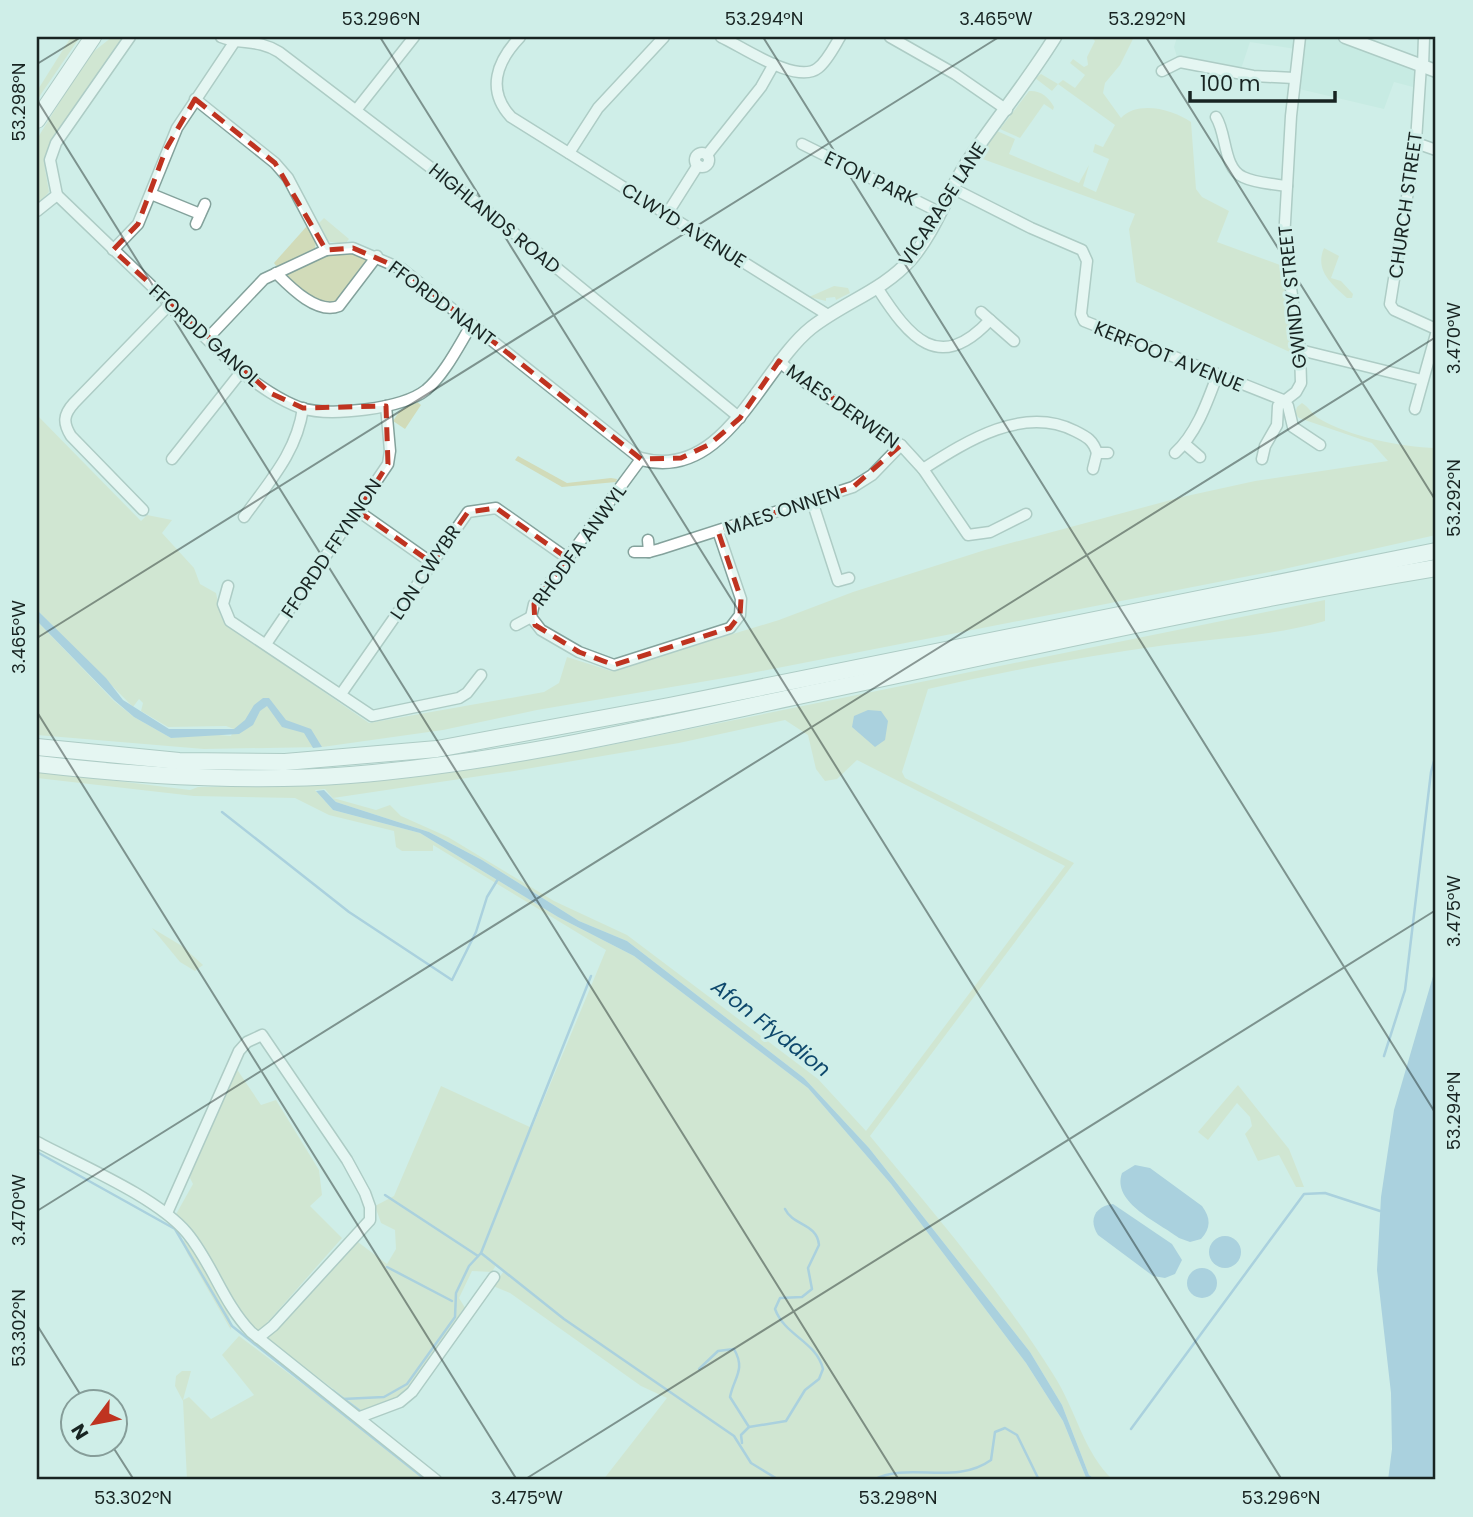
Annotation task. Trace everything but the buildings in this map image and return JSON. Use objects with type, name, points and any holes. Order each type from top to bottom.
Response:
[{"type":"main road","points":[[37,120],[93,37]]},
{"type":"main road","points":[[37,747],[179,761],[285,762],[437,749],[669,706],[1436,551]]},
{"type":"main road","points":[[37,764],[141,773],[262,778],[348,775],[436,766],[688,719],[1020,649],[1436,568]]},
{"type":"street","points":[[37,211],[57,195],[50,160],[56,143],[130,37]]},
{"type":"street","name":"HIGHLANDS ROAD","points":[[221,37],[268,45],[356,109],[481,206],[740,418]]},
{"type":"street","points":[[356,109],[414,37]]},
{"type":"street","name":"CLWYD AVENUE","points":[[520,37],[499,63],[496,85],[505,110],[538,135],[828,315]]},
{"type":"street","points":[[569,153],[593,115],[664,37]]},
{"type":"street","points":[[724,37],[774,64],[795,73],[809,74],[820,67],[840,37]]},
{"type":"street","points":[[890,37],[955,74],[1007,110]]},
{"type":"street","name":"VICARAGE LANE","points":[[641,459],[663,462],[697,452],[740,418],[793,344],[828,315],[878,289],[913,256],[969,159],[1007,110],[1055,37]]},
{"type":"street","name":"GWINDY STREET","points":[[1262,459],[1265,446],[1277,425],[1278,406],[1296,392],[1301,383],[1300,350],[1284,240],[1294,78],[1300,37]]},
{"type":"street","points":[[1345,37],[1427,67]]},
{"type":"street","name":"CHURCH STREET","points":[[1424,37],[1427,67],[1390,304],[1394,310],[1436,329]]},
{"type":"street","points":[[113,250],[138,224],[166,149],[195,99],[237,41]]},
{"type":"street","points":[[1162,71],[1181,62],[1253,76],[1294,78]]},
{"type":"street","points":[[667,214],[698,165],[706,165],[707,155],[761,87],[774,64]]},
{"type":"street","points":[[195,99],[275,163],[288,178],[326,250],[276,272],[255,288],[208,338]]},
{"type":"street","points":[[1216,117],[1222,126],[1229,162],[1235,172],[1243,178],[1287,186]]},
{"type":"street","name":"ETON PARK","points":[[802,144],[939,212]]},
{"type":"street","points":[[1416,144],[1436,150]]},
{"type":"street","name":"KERFOOT AVENUE","points":[[952,188],[1031,228],[1083,250],[1087,261],[1080,314],[1084,321],[1283,400]]},
{"type":"street","points":[[151,194],[200,214]]},
{"type":"street","name":"FFORDD GANOL","points":[[57,195],[242,372],[270,393],[303,408],[358,410],[386,406],[428,389],[472,324]]},
{"type":"street","name":"FFORDD NANT","points":[[326,250],[353,248],[377,256],[410,274],[641,459]]},
{"type":"street","points":[[276,272],[319,307],[333,308],[338,306],[377,256]]},
{"type":"street","points":[[878,289],[901,324],[922,343],[954,346],[968,341],[986,316],[1014,341]]},
{"type":"street","points":[[141,502],[71,436],[64,426],[65,418],[74,403],[170,304]]},
{"type":"street","points":[[1415,409],[1436,334]]},
{"type":"street","points":[[1300,350],[1422,380]]},
{"type":"street","name":"MAES DERWEN","points":[[779,361],[797,377],[901,445],[923,469],[968,535],[990,531],[1026,514]]},
{"type":"street","points":[[172,458],[182,438],[242,372]]},
{"type":"street","points":[[1175,453],[1185,444],[1191,429],[1204,412],[1217,376]]},
{"type":"street","points":[[1283,400],[1293,427],[1320,445]]},
{"type":"street","name":"FFORDD FFYNNON","points":[[266,644],[358,511],[387,464],[390,451],[386,406]]},
{"type":"street","points":[[244,517],[286,458],[299,434],[303,408]]},
{"type":"street","points":[[923,469],[974,439],[1032,422],[1056,424],[1079,432],[1093,441],[1103,453],[1093,470]]},
{"type":"street","points":[[1185,444],[1200,457]]},
{"type":"street","name":"MAES ONNEN","points":[[634,552],[648,546],[718,531],[863,482],[901,445]]},
{"type":"street","name":"RHODFA ANWYL","points":[[641,459],[534,604],[531,617],[541,630],[579,652],[614,664],[730,628],[740,615],[741,599],[718,531]]},
{"type":"street","points":[[242,501],[248,504],[257,498]]},
{"type":"street","points":[[812,501],[842,584]]},
{"type":"street","name":"LON CWYBR","points":[[341,694],[468,512],[496,508],[567,558]]},
{"type":"street","points":[[358,511],[432,563]]},
{"type":"street","points":[[223,590],[225,613],[230,621],[372,716],[459,698],[479,682]]},
{"type":"street","points":[[516,625],[531,617]]},
{"type":"street","points":[[167,1213],[239,1051],[247,1042],[262,1035],[347,1160],[370,1207],[370,1220],[273,1326],[258,1338]]},
{"type":"street","points":[[37,1142],[167,1213],[188,1234],[242,1323],[436,1480]]},
{"type":"street","points":[[360,1417],[400,1402],[412,1392],[494,1277]]},
{"type":"highlighted area","points":[[195,99],[275,163],[326,250],[353,248],[402,269],[641,459],[681,458],[710,444],[740,418],[779,361],[901,445],[853,487],[718,531],[741,599],[740,615],[730,628],[614,665],[579,652],[535,625],[534,604],[567,558],[496,508],[468,512],[432,563],[358,511],[388,464],[386,406],[303,408],[270,393],[113,250],[138,224],[166,149]]},
{"type":"shaded area","points":[[71,37],[80,37],[37,100],[37,91]]},
{"type":"shaded area","points":[[112,37],[124,37],[49,147],[45,169],[49,192],[37,205],[37,139],[88,56]]},
{"type":"shaded area","points":[[1091,37],[1134,37],[1120,65],[1105,83],[1103,93],[1121,118],[1136,109],[1155,108],[1175,113],[1191,122],[1196,189],[1202,197],[1229,211],[1217,242],[1280,265],[1291,313],[1294,354],[1136,282],[1129,229],[1135,214],[977,157],[997,131],[1015,139],[1009,154],[1079,183],[1089,165],[1083,186],[1096,192],[1109,159],[1093,152],[1095,144],[1103,147],[1115,125],[1058,84],[1063,80],[1075,88],[1085,75],[1070,63],[1073,59],[1084,67],[1088,65],[1087,57],[1095,41]]},
{"type":"shaded area","points":[[1177,37],[1340,37],[1416,67],[1413,87],[1394,82],[1384,109],[1295,88],[1302,50],[1250,42],[1241,69],[1177,57],[1174,47]]},
{"type":"shaded area","points":[[1041,74],[1058,84],[1052,91],[1035,78]]},
{"type":"shaded area","points":[[1029,91],[1044,95],[1054,107],[1053,110],[1044,104],[1020,138],[1000,129]]},
{"type":"shaded area","points":[[324,218],[349,239],[345,244],[325,241],[316,226]]},
{"type":"shaded area","points":[[307,226],[316,242],[315,248],[277,267],[274,263]]},
{"type":"shaded area","points":[[1324,248],[1339,256],[1331,278],[1341,281],[1353,294],[1352,298],[1347,298],[1326,277],[1321,264]]},
{"type":"shaded area","points":[[337,252],[355,253],[367,261],[334,303],[321,303],[288,279],[287,274],[310,260]]},
{"type":"shaded area","points":[[834,286],[848,288],[850,293],[836,300],[835,297],[826,298],[826,301],[809,297]]},
{"type":"shaded area","points":[[416,401],[421,405],[405,429],[393,421],[399,412]]},
{"type":"shaded area","points":[[1302,403],[1318,418],[1345,431],[1407,446],[1436,448],[1436,535],[1275,571],[443,730],[322,747],[204,749],[37,735],[37,621],[114,701],[134,717],[171,738],[208,734],[231,736],[234,729],[226,726],[168,727],[141,711],[143,703],[139,699],[133,707],[37,610],[37,415],[141,521],[147,515],[172,520],[162,533],[194,568],[200,584],[216,593],[221,615],[227,625],[369,723],[544,692],[559,683],[567,657],[611,671],[779,620],[853,592],[985,550],[1182,497],[1255,481],[1388,461],[1372,443],[1299,418],[1295,414]]},
{"type":"shaded area","points":[[518,456],[567,483],[617,479],[616,482],[562,487],[515,460]]},
{"type":"shaded area","points":[[1325,600],[1325,621],[1305,626],[1106,654],[928,689],[902,772],[905,778],[1074,863],[870,1136],[966,1252],[1033,1343],[1061,1387],[1094,1457],[1113,1480],[1096,1480],[1089,1475],[1062,1405],[1030,1352],[869,1148],[804,1078],[627,941],[579,921],[482,860],[429,832],[336,802],[325,789],[315,790],[333,810],[420,833],[558,917],[634,956],[808,1088],[891,1184],[1026,1363],[1063,1421],[1087,1480],[603,1480],[667,1398],[641,1386],[510,1293],[493,1286],[504,1271],[496,1265],[492,1272],[472,1271],[459,1298],[467,1311],[405,1396],[363,1412],[267,1338],[354,1239],[387,1264],[396,1249],[395,1230],[381,1223],[375,1206],[394,1196],[441,1086],[532,1128],[606,950],[433,845],[433,851],[402,851],[396,847],[394,831],[329,815],[295,798],[194,796],[37,778],[37,771],[190,790],[198,787],[333,785],[471,769],[601,747]],"holes":[[[785,720],[808,735],[816,769],[825,781],[837,779],[857,760],[1065,866],[866,1131],[818,1079],[627,935],[554,901],[448,837],[401,816],[390,805],[376,810],[333,798],[679,743]]]},
{"type":"shaded area","points":[[152,928],[182,946],[203,965],[195,971],[180,962]]},
{"type":"shaded area","points":[[236,1068],[261,1105],[276,1100],[319,1170],[322,1195],[310,1206],[342,1238],[259,1332],[246,1320],[175,1216],[193,1184],[190,1178],[193,1164]]},
{"type":"shaded area","points":[[1238,1085],[1289,1149],[1304,1187],[1296,1187],[1279,1155],[1258,1161],[1245,1134],[1252,1126],[1250,1117],[1237,1103],[1208,1140],[1198,1132]]},
{"type":"shaded area","points":[[186,1240],[227,1310],[231,1330],[187,1253],[182,1241]]},
{"type":"shaded area","points":[[239,1336],[373,1437],[425,1480],[187,1480],[183,1401],[175,1386],[176,1376],[182,1371],[191,1371],[183,1400],[189,1397],[211,1419],[254,1395],[222,1355]]},
{"type":"water","points":[[37,610],[106,678],[123,700],[169,729],[234,729],[245,720],[254,705],[263,698],[269,698],[286,720],[311,729],[322,747],[313,748],[304,733],[282,727],[267,706],[260,711],[253,725],[239,734],[171,738],[134,717],[114,700],[37,621]]},
{"type":"water","points":[[868,710],[881,711],[888,721],[885,740],[875,747],[852,727],[854,716]]},
{"type":"water","points":[[324,790],[336,802],[429,832],[482,860],[579,921],[627,941],[804,1078],[869,1148],[1030,1352],[1062,1405],[1089,1475],[1096,1480],[1087,1480],[1063,1421],[1026,1363],[891,1184],[808,1088],[634,956],[558,917],[420,833],[333,810],[316,791]]},
{"type":"water","points":[[1436,966],[1436,1480],[1388,1480],[1392,1449],[1391,1393],[1377,1270],[1381,1197],[1394,1110]]},
{"type":"water","points":[[1135,1165],[1150,1168],[1202,1206],[1209,1223],[1201,1239],[1190,1242],[1179,1238],[1130,1203],[1121,1184],[1122,1173]]},
{"type":"water","points":[[1113,1204],[1172,1244],[1182,1260],[1175,1274],[1165,1278],[1153,1276],[1098,1235],[1094,1224],[1095,1215],[1102,1208]]},
{"type":"water","points":[[1225,1236],[1236,1241],[1241,1252],[1236,1263],[1225,1268],[1214,1263],[1209,1252],[1214,1241]]},
{"type":"water","points":[[1202,1268],[1213,1272],[1217,1283],[1213,1294],[1202,1298],[1191,1294],[1187,1283],[1191,1272]]},
{"type":"waterway","points":[[1384,1056],[1405,990],[1431,772],[1436,754]]},
{"type":"waterway","points":[[222,812],[349,912],[452,980],[476,932],[487,897],[498,879]]},
{"type":"waterway","points":[[343,1399],[384,1397],[407,1384],[455,1317],[456,1293],[469,1266],[481,1253],[591,976]]},
{"type":"waterway","points":[[37,1152],[175,1229],[232,1326],[426,1480]]},
{"type":"waterway","points":[[1131,1429],[1304,1194],[1325,1193],[1380,1211]]},
{"type":"waterway","points":[[385,1195],[478,1256]]},
{"type":"waterway","points":[[749,1427],[786,1421],[805,1390],[819,1379],[823,1369],[814,1352],[786,1326],[775,1309],[780,1298],[802,1297],[812,1289],[808,1268],[819,1245],[814,1232],[793,1219],[785,1209]]},
{"type":"waterway","points":[[481,1253],[564,1319],[734,1436],[751,1463],[779,1480]]},
{"type":"waterway","points":[[387,1267],[452,1301]]},
{"type":"waterway","points":[[699,1369],[718,1351],[734,1349],[739,1368],[730,1397],[749,1427],[741,1435],[742,1443]]},
{"type":"waterway","points":[[332,1390],[360,1411]]},
{"type":"waterway","points":[[873,1480],[902,1473],[947,1473],[977,1468],[991,1460],[995,1432],[1005,1428],[1017,1435],[1039,1480]]},
{"type":"water label","name":"Afon Ffyddion","points":[[771,1028]]}]
